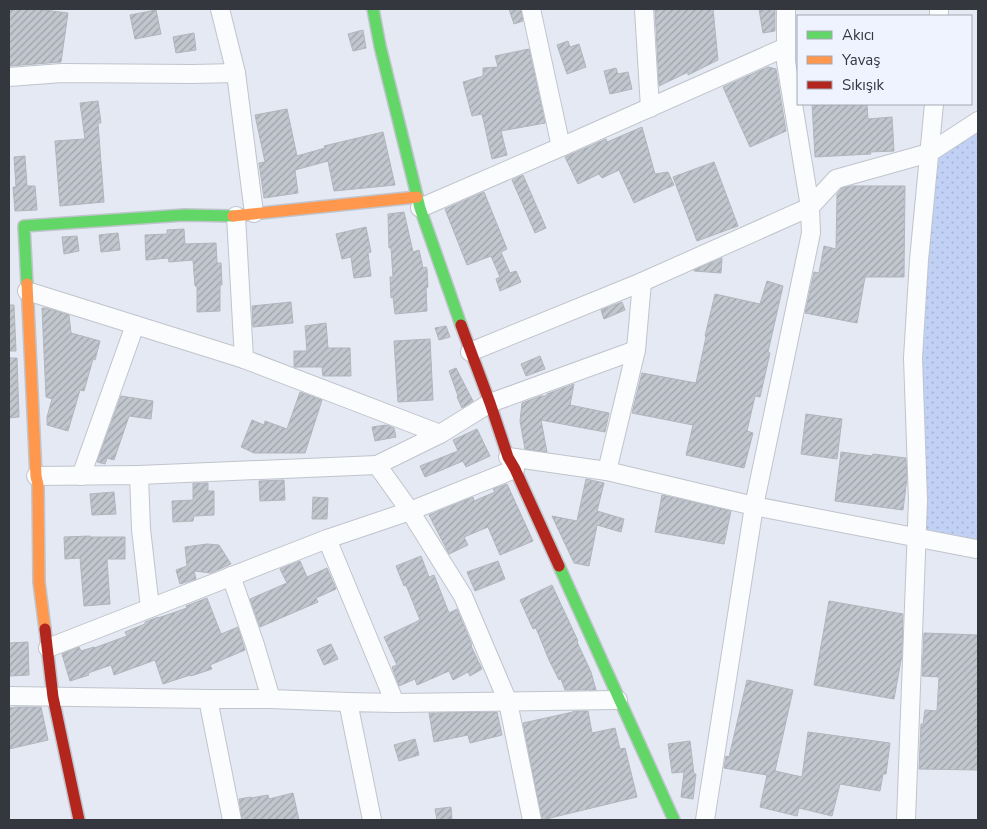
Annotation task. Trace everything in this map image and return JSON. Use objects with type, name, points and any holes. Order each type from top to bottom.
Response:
[{"type":"street","points":[[220,9],[236,73],[254,213]]},
{"type":"street","points":[[373,9],[380,46],[418,203],[470,352],[512,463],[674,820]]},
{"type":"street","points":[[531,9],[562,147]]},
{"type":"street","points":[[644,9],[650,108]]},
{"type":"street","points":[[705,820],[754,506],[811,233],[810,207],[786,62],[786,9]]},
{"type":"street","points":[[79,820],[53,697],[39,582],[38,485],[27,291],[16,227],[184,215],[236,216],[254,213],[418,203],[562,147],[786,47]]},
{"type":"street","points":[[9,77],[62,73],[236,73]]},
{"type":"street","points":[[906,820],[918,500],[913,358],[918,260],[934,105]]},
{"type":"street","points":[[470,352],[642,282],[810,207],[836,179],[929,153],[978,121]]},
{"type":"street","points":[[236,216],[244,359]]},
{"type":"street","points":[[607,471],[636,350],[642,282]]},
{"type":"street","points":[[27,291],[244,359],[440,434]]},
{"type":"street","points":[[81,476],[135,325]]},
{"type":"street","points":[[36,476],[139,475],[377,465],[440,434],[490,404],[636,350]]},
{"type":"street","points":[[48,648],[327,539],[410,510],[512,463],[607,471],[754,506],[916,538],[978,548]]},
{"type":"street","points":[[377,465],[410,510],[463,596],[508,702],[532,820]]},
{"type":"street","points":[[139,475],[141,530],[150,608]]},
{"type":"street","points":[[327,539],[395,703]]},
{"type":"street","points":[[231,576],[256,645],[271,699]]},
{"type":"street","points":[[9,696],[271,699],[395,703],[618,700]]},
{"type":"street","points":[[208,699],[232,820]]},
{"type":"street","points":[[348,702],[372,820]]},
{"type":"shaded area","points":[[978,121],[978,549],[916,537],[913,358],[929,153]]},
{"type":"building","points":[[9,9],[36,9],[68,13],[61,62],[9,66]]},
{"type":"building","points":[[509,9],[521,9],[523,21],[514,24]]},
{"type":"building","points":[[655,9],[713,9],[718,60],[688,75],[688,72],[659,86]]},
{"type":"building","points":[[759,9],[775,9],[775,31],[763,33]]},
{"type":"building","points":[[156,10],[161,34],[135,39],[130,15]]},
{"type":"building","points":[[363,30],[366,48],[353,51],[348,34]]},
{"type":"building","points":[[194,33],[196,50],[176,53],[173,37]]},
{"type":"building","points":[[568,41],[570,47],[579,44],[586,67],[567,74],[557,45]]},
{"type":"building","points":[[529,49],[545,123],[501,131],[507,155],[492,159],[482,114],[472,116],[463,82],[483,76],[483,68],[498,67],[495,56]]},
{"type":"building","points":[[768,67],[776,69],[786,131],[750,147],[723,87]]},
{"type":"building","points":[[616,68],[618,74],[628,72],[632,89],[610,94],[604,71]]},
{"type":"building","points":[[98,101],[101,123],[98,123],[104,202],[60,206],[55,141],[85,139],[80,103]]},
{"type":"building","points":[[812,105],[867,105],[868,119],[892,117],[894,151],[815,157]]},
{"type":"building","points":[[287,109],[297,156],[325,148],[324,146],[383,132],[395,185],[334,191],[328,161],[295,170],[298,193],[264,198],[259,163],[265,162],[255,115]]},
{"type":"building","points":[[642,127],[655,174],[668,172],[674,185],[634,203],[619,170],[602,178],[599,174],[578,184],[565,157],[606,139],[607,142]]},
{"type":"building","points":[[25,156],[27,186],[35,186],[37,210],[15,211],[13,187],[16,187],[14,157]]},
{"type":"building","points":[[714,162],[738,226],[697,241],[673,177]]},
{"type":"building","points":[[523,175],[546,228],[535,233],[512,180]]},
{"type":"building","points":[[852,186],[905,186],[904,277],[865,277],[857,323],[805,313],[814,272],[819,273],[824,246],[836,249],[837,194],[842,188]]},
{"type":"building","points":[[484,192],[507,249],[501,252],[510,273],[516,271],[521,282],[500,291],[496,279],[500,277],[491,256],[467,265],[445,209]]},
{"type":"building","points":[[404,212],[413,252],[419,250],[423,268],[426,267],[427,269],[427,311],[395,314],[393,297],[391,298],[390,277],[393,277],[391,248],[389,248],[388,214]]},
{"type":"building","points":[[366,227],[371,252],[368,253],[371,276],[354,278],[351,257],[342,259],[336,234]]},
{"type":"building","points":[[184,229],[185,244],[216,243],[217,263],[221,263],[220,311],[197,312],[197,286],[195,286],[193,260],[169,262],[168,258],[146,260],[145,235],[167,234],[167,230]]},
{"type":"building","points":[[118,233],[120,250],[101,252],[99,235]]},
{"type":"building","points":[[77,236],[79,251],[64,254],[62,237]]},
{"type":"building","points":[[722,258],[721,273],[694,271],[694,270]]},
{"type":"building","points":[[767,281],[783,286],[760,397],[755,396],[747,431],[753,433],[744,468],[686,455],[693,425],[632,413],[642,373],[696,383],[715,294],[760,304]]},
{"type":"building","points":[[291,302],[293,323],[253,327],[252,306]]},
{"type":"building","points":[[622,302],[625,310],[604,319],[601,310]]},
{"type":"building","points":[[9,305],[14,305],[16,351],[9,351]]},
{"type":"building","points":[[42,308],[69,315],[71,333],[100,341],[84,391],[80,390],[68,431],[47,425],[47,417],[52,399],[46,397]]},
{"type":"building","points":[[326,323],[328,348],[350,348],[351,376],[323,376],[322,367],[294,367],[294,351],[307,351],[305,326]]},
{"type":"building","points":[[446,326],[450,337],[439,340],[435,328]]},
{"type":"building","points":[[430,339],[433,400],[398,402],[394,341]]},
{"type":"building","points":[[540,356],[545,369],[526,376],[521,364]]},
{"type":"building","points":[[9,358],[17,358],[19,417],[9,418]]},
{"type":"building","points":[[456,368],[473,401],[462,408],[449,371]]},
{"type":"building","points":[[574,384],[570,405],[609,413],[605,432],[541,420],[547,452],[525,449],[520,421],[522,403],[546,396]]},
{"type":"building","points":[[300,392],[322,400],[305,453],[254,453],[241,447],[252,420],[264,425],[265,421],[287,429]]},
{"type":"building","points":[[121,396],[153,401],[151,419],[129,416],[114,460],[107,458],[105,464],[97,462]]},
{"type":"building","points":[[806,414],[842,419],[837,459],[801,454]]},
{"type":"building","points":[[386,425],[394,428],[396,437],[375,441],[372,427]]},
{"type":"building","points":[[477,429],[490,456],[466,467],[463,461],[425,477],[420,466],[458,451],[453,440]]},
{"type":"building","points":[[841,452],[906,458],[907,478],[903,510],[835,501]]},
{"type":"building","points":[[586,479],[604,483],[597,511],[624,519],[621,532],[597,525],[589,566],[574,563],[552,516],[577,521]]},
{"type":"building","points":[[284,480],[285,500],[260,501],[259,481]]},
{"type":"building","points":[[193,483],[208,483],[208,491],[214,491],[214,515],[194,516],[193,521],[173,522],[172,501],[193,500]]},
{"type":"building","points":[[507,484],[533,541],[500,555],[488,527],[464,537],[468,545],[449,554],[429,515],[473,497],[474,501],[495,492],[493,489]]},
{"type":"building","points":[[114,492],[116,514],[92,515],[90,494]]},
{"type":"building","points":[[662,495],[731,511],[724,544],[655,532]]},
{"type":"building","points":[[313,497],[328,498],[327,519],[312,519]]},
{"type":"building","points":[[64,537],[125,537],[125,559],[107,559],[110,604],[84,606],[80,558],[65,559]]},
{"type":"building","points":[[207,544],[219,545],[231,564],[211,573],[194,571],[196,579],[180,584],[176,570],[187,566],[185,547]]},
{"type":"building","points":[[421,556],[429,577],[434,575],[449,613],[457,609],[482,669],[470,676],[468,672],[453,680],[449,671],[417,685],[415,679],[399,686],[392,667],[397,665],[384,637],[420,620],[396,566]]},
{"type":"building","points":[[300,561],[307,577],[327,568],[336,589],[316,598],[318,602],[260,627],[250,599],[287,583],[280,569]]},
{"type":"building","points":[[498,561],[505,579],[475,591],[467,572]]},
{"type":"building","points":[[552,585],[591,672],[596,690],[565,690],[561,679],[559,680],[549,660],[536,628],[533,629],[520,600]]},
{"type":"building","points":[[207,598],[221,634],[238,627],[245,650],[210,665],[212,669],[163,684],[155,660],[114,675],[111,665],[70,681],[62,654],[79,647],[81,651],[94,648],[127,636],[125,632],[145,624],[145,622],[187,608],[186,606]]},
{"type":"building","points":[[829,601],[903,614],[902,655],[894,699],[814,685]]},
{"type":"building","points":[[924,633],[978,635],[978,770],[919,769],[921,724],[923,724],[925,710],[937,711],[939,677],[922,676]]},
{"type":"building","points":[[28,642],[29,675],[10,676],[9,643]]},
{"type":"building","points":[[331,644],[338,659],[324,665],[317,650]]},
{"type":"building","points":[[747,680],[793,690],[775,771],[802,777],[808,732],[890,743],[886,774],[883,774],[880,791],[840,784],[832,816],[799,808],[797,816],[760,807],[767,775],[724,768],[726,756],[729,757]]},
{"type":"building","points":[[41,707],[48,740],[9,749],[9,708]]},
{"type":"building","points":[[573,711],[588,711],[592,733],[615,728],[620,749],[625,748],[637,797],[542,820],[523,723]]},
{"type":"building","points":[[497,712],[502,735],[470,743],[468,735],[434,742],[429,713]]},
{"type":"building","points":[[415,739],[419,755],[399,761],[394,745]]},
{"type":"building","points":[[690,741],[694,774],[696,774],[693,799],[681,797],[684,772],[672,773],[668,744]]},
{"type":"building","points":[[293,793],[299,820],[242,820],[239,799],[268,795],[269,799]]},
{"type":"building","points":[[451,807],[452,820],[437,820],[435,809]]},
{"type":"traffic: fast","points":[[373,9],[380,46],[420,208],[461,325]]},
{"type":"traffic: fast","points":[[27,284],[24,226],[184,215],[233,216]]},
{"type":"traffic: fast","points":[[559,566],[674,820]]},
{"type":"traffic: slow","points":[[233,216],[417,197]]},
{"type":"traffic: slow","points":[[27,284],[36,476],[38,485],[39,582],[45,629]]},
{"type":"traffic: jam","points":[[461,325],[508,457],[559,566]]},
{"type":"traffic: jam","points":[[45,629],[53,697],[79,820]]}]
